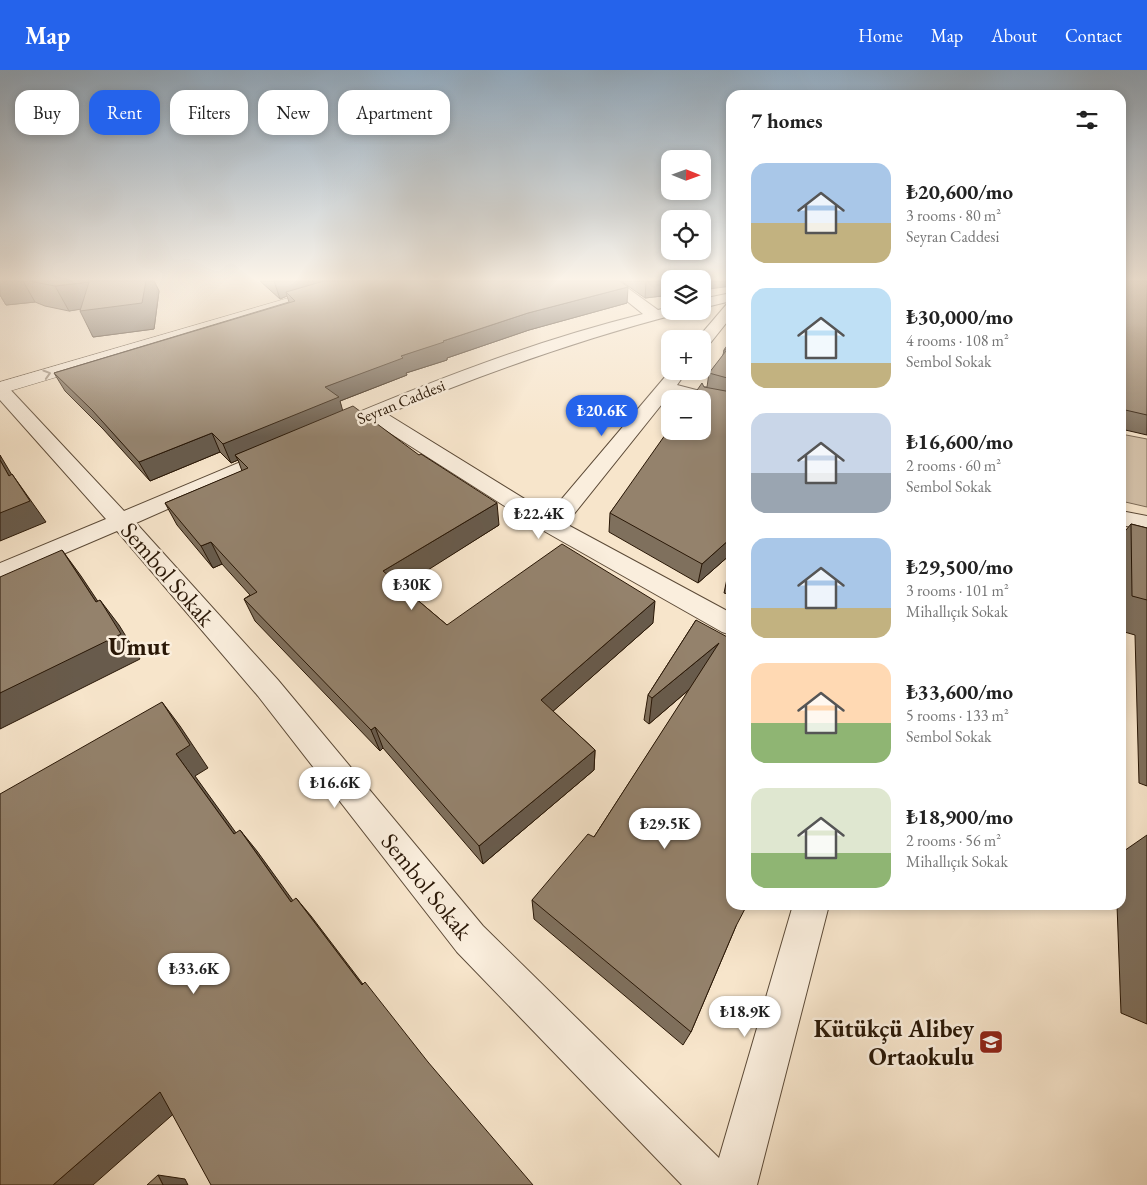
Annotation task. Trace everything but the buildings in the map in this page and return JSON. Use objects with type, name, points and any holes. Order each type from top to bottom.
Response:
[{"type":"street","points":[[0,389],[188,333]]},
{"type":"street","name":"Seyran Caddesi","points":[[318,436],[514,356],[594,333]]},
{"type":"street","points":[[552,526],[672,380]]},
{"type":"street","points":[[666,387],[726,404]]},
{"type":"street","name":"Sembol Sokak","points":[[0,389],[121,521],[274,696],[470,939],[714,1185]]},
{"type":"street","points":[[372,413],[552,526],[726,622]]},
{"type":"street","points":[[0,573],[291,448]]},
{"type":"street","points":[[1126,519],[1147,524]]},
{"type":"street","points":[[734,1185],[810,910]]},
{"type":"shaded area","points":[[1126,435],[1147,439],[1147,507],[1126,502]]},
{"type":"place","name":"Kütükçü Alibey Ortaokulu","points":[[991,1042]]},
{"type":"district","name":"Umut","points":[[139,646]]}]
